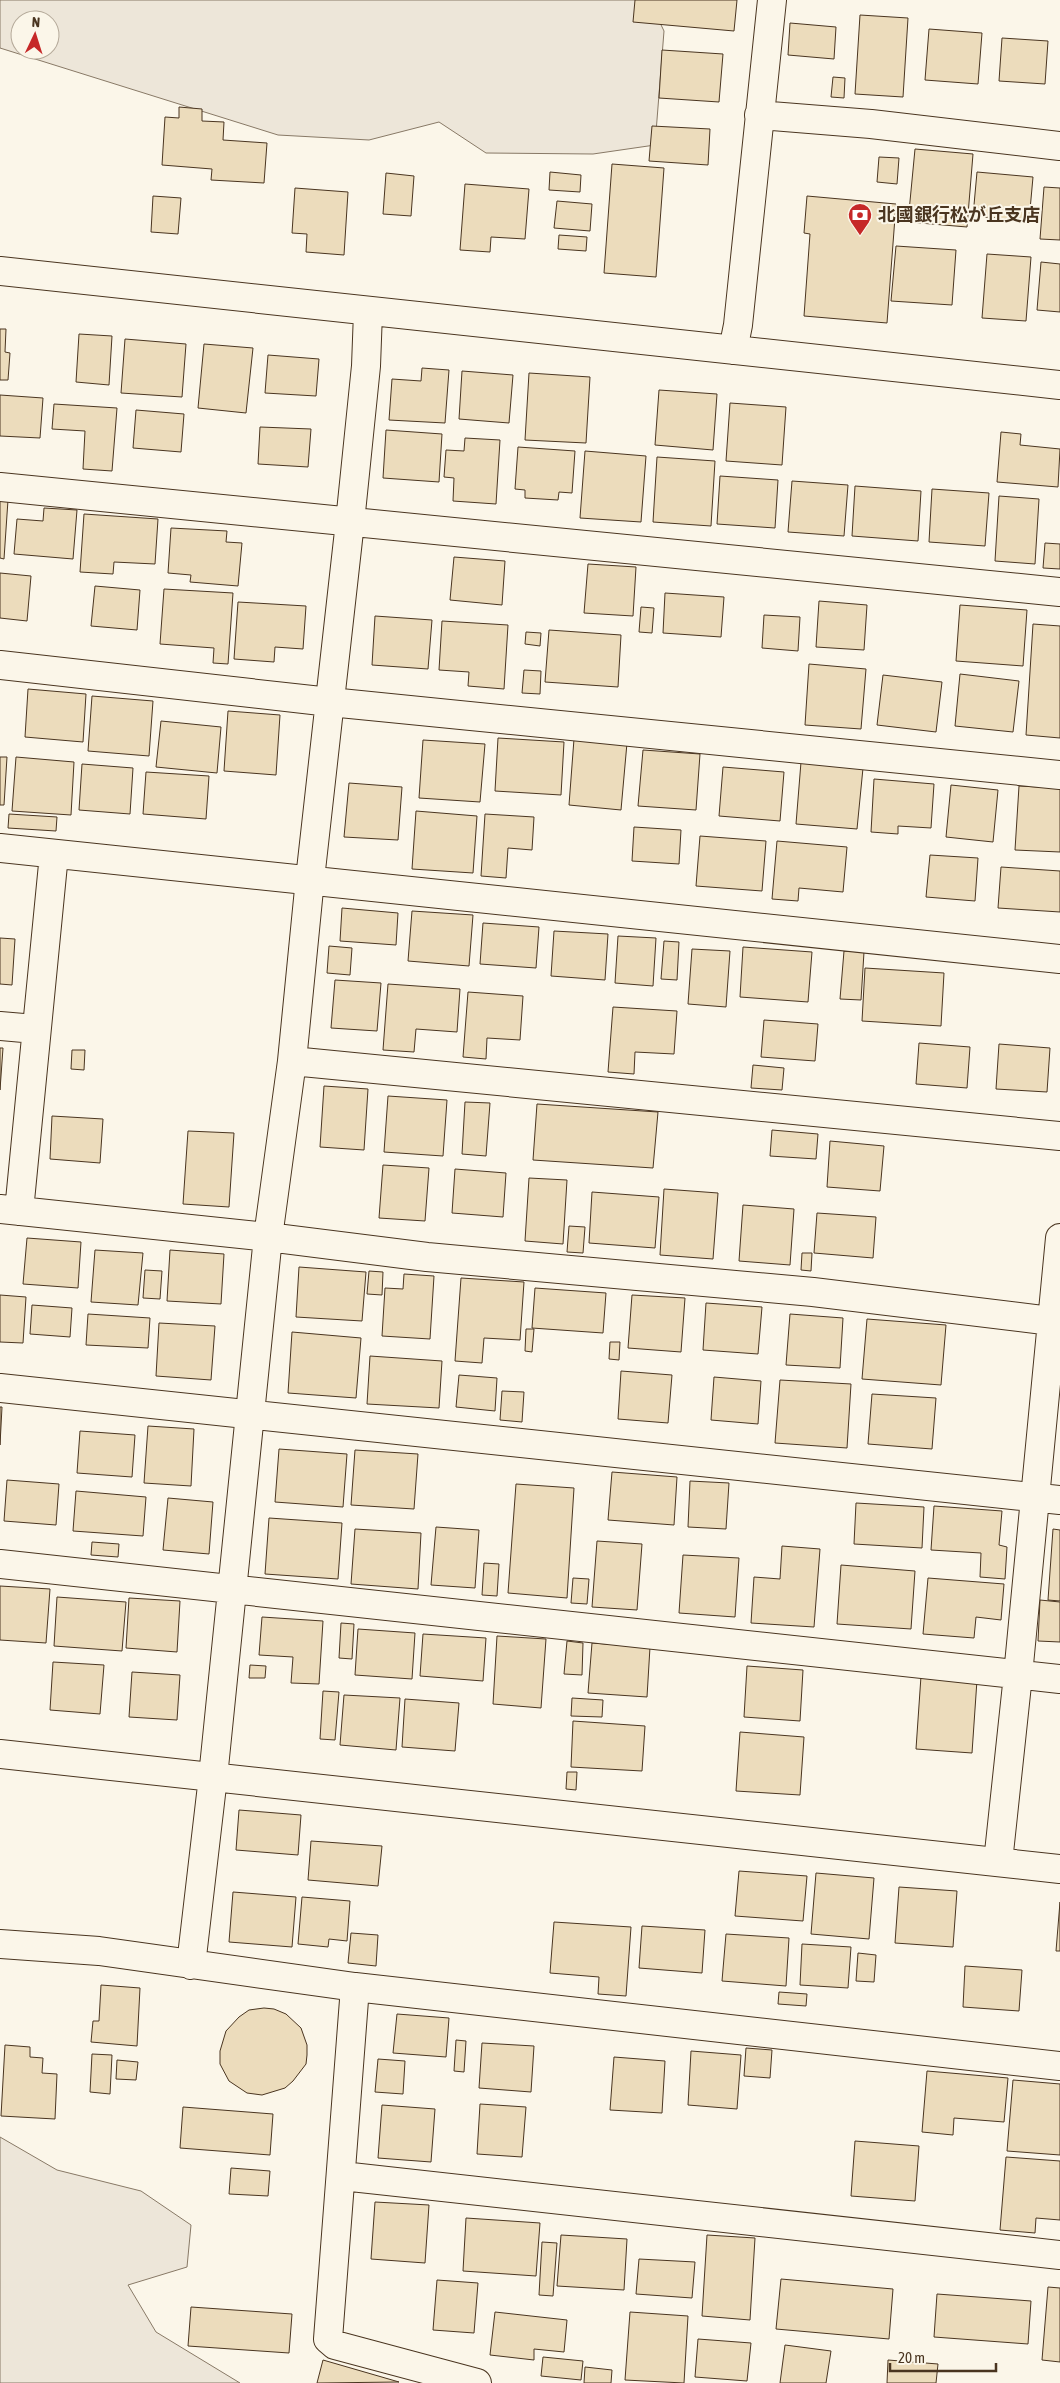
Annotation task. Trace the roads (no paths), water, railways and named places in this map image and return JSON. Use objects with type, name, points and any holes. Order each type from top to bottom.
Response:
[{"type":"street","points":[[733,350],[738,325],[772,0]]},
{"type":"street","points":[[759,115],[871,124],[1060,146]]},
{"type":"street","points":[[0,271],[1060,385]]},
{"type":"street","points":[[191,1965],[213,1777],[268,1237],[292,1061],[310,879],[350,522],[366,366],[368,312]]},
{"type":"street","points":[[0,486],[1060,592]]},
{"type":"street","points":[[0,665],[330,702],[1060,775]]},
{"type":"street","points":[[0,848],[1060,959]]},
{"type":"street","points":[[54,854],[35,1030],[9,1210],[268,1237],[456,1260],[813,1292],[1055,1321]]},
{"type":"street","points":[[0,1026],[35,1030]]},
{"type":"street","points":[[292,1061],[1060,1136]]},
{"type":"street","points":[[998,1862],[1018,1675],[1048,1498],[1060,1238]]},
{"type":"street","points":[[0,1388],[1048,1498]]},
{"type":"street","points":[[0,1564],[1060,1679]]},
{"type":"street","points":[[0,1754],[1060,1870]]},
{"type":"street","points":[[0,1944],[98,1951],[355,1987],[1060,2066]]},
{"type":"street","points":[[355,1987],[328,2339],[335,2344],[476,2383]]},
{"type":"street","points":[[342,2176],[1060,2255]]},
{"type":"place","name":"北國銀行松が丘支店","points":[[860,236]]}]
